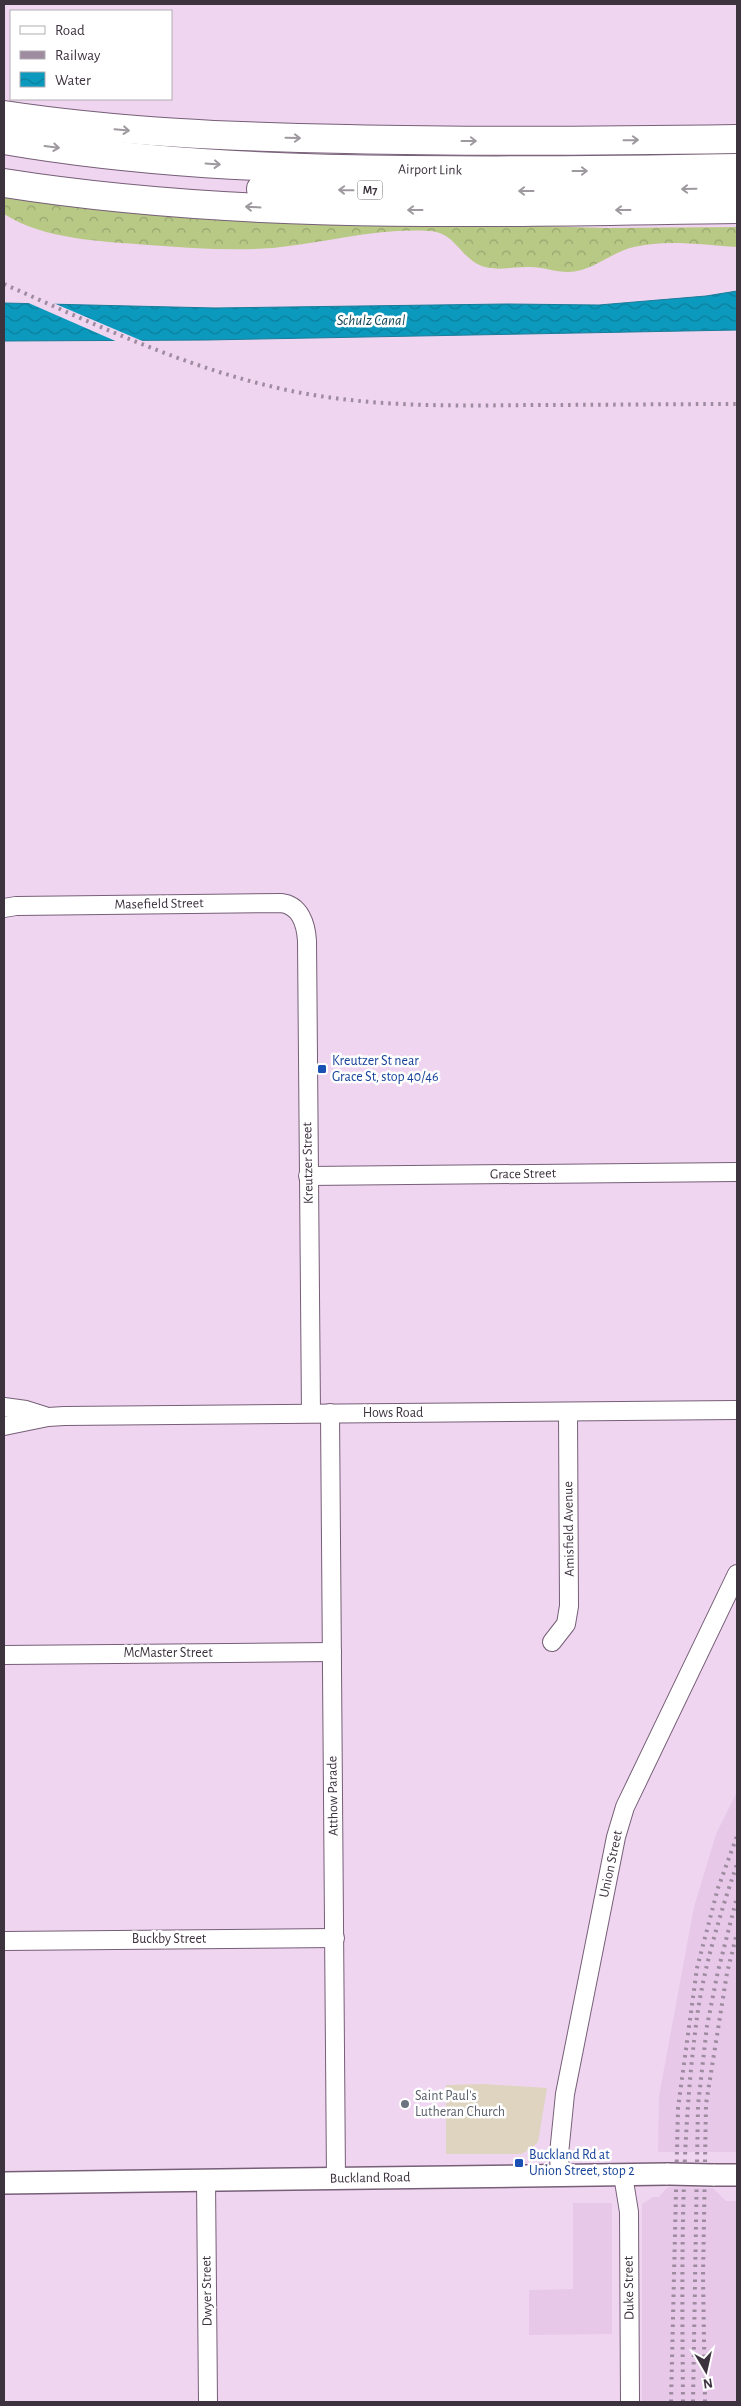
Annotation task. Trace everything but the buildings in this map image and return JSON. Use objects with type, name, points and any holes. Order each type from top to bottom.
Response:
[{"type":"highway","points":[[4,115],[129,131],[244,137],[554,141],[737,139]]},
{"type":"highway","name":"Airport Link","points":[[4,140],[135,157],[261,167],[485,171],[737,168]]},
{"type":"highway","name":"Airport Link","points":[[4,168],[111,181],[248,189],[550,191],[737,188]]},
{"type":"highway","points":[[4,183],[85,195],[257,207],[464,211],[737,209]]},
{"type":"street","name":"Masefield Street","points":[[8,905],[281,903],[291,906],[299,914]]},
{"type":"street","name":"Kreutzer Street","points":[[299,914],[305,926],[307,941],[311,1413]]},
{"type":"street","name":"Grace Street","points":[[308,1176],[737,1172]]},
{"type":"street","name":"Hows Road","points":[[4,1407],[26,1410],[48,1417]]},
{"type":"street","name":"Hows Road","points":[[4,1426],[48,1417],[737,1410]]},
{"type":"street","name":"Amisfield Avenue","points":[[552,1642],[566,1624],[569,1606],[568,1412]]},
{"type":"street","name":"Atthow Parade","points":[[330,1413],[336,2179]]},
{"type":"street","name":"Union Street","points":[[560,2176],[559,2149],[565,2094],[616,1837],[625,1807],[737,1574]]},
{"type":"street","name":"McMaster Street","points":[[4,1655],[332,1652]]},
{"type":"street","name":"Buckby Street","points":[[4,1940],[335,1938]]},
{"type":"street","name":"Buckland Road","points":[[4,2183],[206,2179],[668,2174],[737,2175]]},
{"type":"street","name":"Duke Street","points":[[623,2175],[629,2212],[630,2402]]},
{"type":"street","name":"Dwyer Street","points":[[206,2179],[208,2402]]},
{"type":"shaded area","points":[[737,1792],[737,2152],[658,2152],[659,2096],[694,1907],[716,1834]]},
{"type":"shaded area","points":[[484,2084],[547,2088],[538,2142],[532,2148],[521,2154],[446,2154],[446,2085]]},
{"type":"shaded area","points":[[668,2187],[713,2188],[726,2201],[737,2201],[737,2402],[642,2402],[642,2204],[653,2197],[659,2197]]},
{"type":"shaded area","points":[[573,2203],[612,2203],[612,2334],[529,2335],[529,2290],[573,2289]]},
{"type":"green space","points":[[4,193],[461,224],[607,228],[737,227],[737,247],[659,243],[634,247],[585,269],[568,272],[535,267],[495,269],[481,266],[468,257],[449,238],[437,232],[429,231],[390,232],[257,249],[211,249],[148,245],[74,238],[20,223],[4,214]]},
{"type":"water","name":"Schulz Canal","points":[[737,291],[737,330],[206,340],[4,341],[4,303],[215,308],[507,304],[599,305],[706,296]]},
{"type":"pier","points":[[24,301],[51,302],[147,343],[120,343]]},
{"type":"railway","points":[[4,284],[108,330],[178,358],[250,381],[317,396],[347,400],[438,405],[737,404]]},
{"type":"railway","points":[[671,2402],[678,2108],[697,1968],[718,1888],[737,1836]]},
{"type":"railway","points":[[683,2402],[683,2213],[691,2072],[696,2025],[707,1964],[737,1864]]},
{"type":"railway","points":[[693,2402],[698,2105],[707,2026],[718,1971],[737,1897]]},
{"type":"railway","points":[[705,2402],[703,2276],[706,2104],[727,1973],[737,1933]]},
{"type":"place","name":"Kreutzer St near Grace St, stop 40/46","points":[[322,1069]]},
{"type":"place","name":"Saint Paul's Lutheran Church","points":[[405,2104]]},
{"type":"place","name":"Buckland Rd at Union Street, stop 2","points":[[519,2163]]}]
